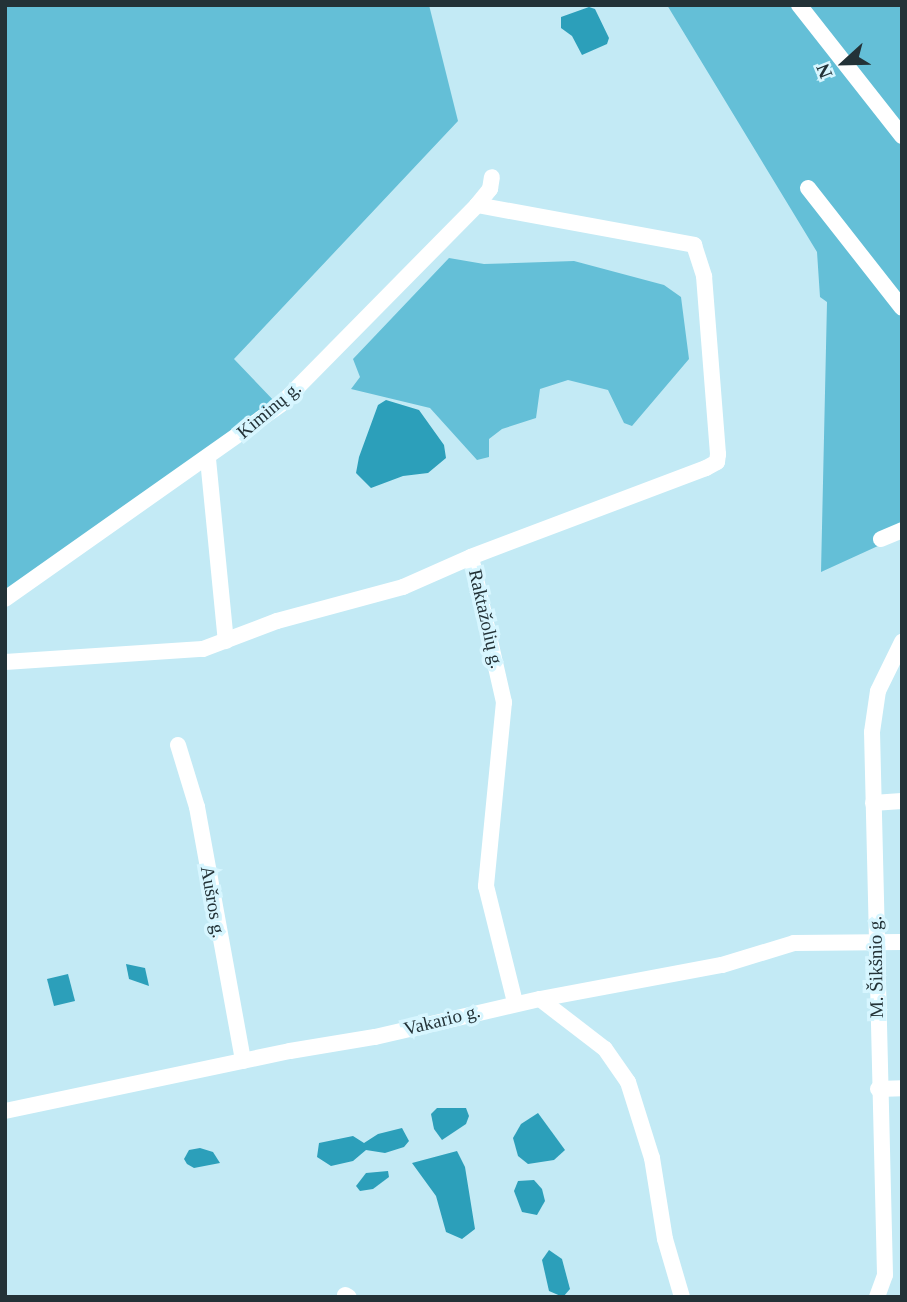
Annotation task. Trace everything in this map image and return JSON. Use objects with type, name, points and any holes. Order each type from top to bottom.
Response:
[{"type":"street","points":[[799,5],[902,136]]},
{"type":"street","name":"Kiminų g.","points":[[5,599],[208,459],[281,404],[477,205],[490,189],[492,177]]},
{"type":"street","points":[[808,188],[902,308]]},
{"type":"street","name":"Raktažolių g.","points":[[477,205],[683,240],[701,256],[717,462],[471,557],[504,702],[486,886],[515,1002]]},
{"type":"street","points":[[208,459],[226,641]]},
{"type":"street","points":[[881,539],[902,530]]},
{"type":"street","points":[[5,662],[176,652],[226,641],[277,621],[403,587],[471,557]]},
{"type":"street","name":"M. Šikšnio g.","points":[[877,1297],[884,1275],[878,1089],[874,711],[886,670],[902,642]]},
{"type":"street","name":"Aušros g.","points":[[178,745],[197,807],[243,1061]]},
{"type":"street","points":[[873,803],[902,801]]},
{"type":"street","name":"Vakario g.","points":[[5,1111],[243,1061],[375,1038],[515,1002],[722,965],[781,945],[902,942]]},
{"type":"street","points":[[540,999],[605,1049],[628,1082],[653,1158],[665,1239],[682,1297]]},
{"type":"street","points":[[878,1089],[902,1088]]},
{"type":"shaded area","points":[[5,5],[429,5],[458,121],[234,359],[277,404],[5,593]]},
{"type":"shaded area","points":[[667,5],[902,5],[902,535],[821,572],[827,302],[820,297],[817,252]]},
{"type":"shaded area","points":[[589,7],[595,9],[609,38],[607,44],[582,55],[572,36],[561,28],[561,17]]},
{"type":"shaded area","points":[[449,258],[484,264],[574,261],[664,285],[681,297],[689,359],[632,426],[624,423],[608,390],[568,380],[540,389],[536,418],[502,429],[489,439],[489,457],[477,460],[430,408],[351,389],[360,377],[353,359]]},
{"type":"shaded area","points":[[386,400],[419,410],[444,445],[446,458],[428,473],[403,476],[371,488],[356,473],[378,405]]},
{"type":"shaded area","points":[[126,964],[145,968],[149,986],[129,979]]},
{"type":"shaded area","points":[[68,974],[75,1001],[54,1006],[47,979]]},
{"type":"shaded area","points":[[437,1108],[466,1108],[469,1116],[466,1124],[442,1140],[434,1129],[431,1114]]},
{"type":"shaded area","points":[[538,1113],[565,1150],[554,1160],[528,1164],[518,1156],[513,1138],[521,1124]]},
{"type":"shaded area","points":[[402,1128],[409,1141],[404,1147],[385,1153],[366,1150],[353,1161],[331,1166],[317,1157],[319,1143],[353,1136],[364,1143],[378,1134]]},
{"type":"shaded area","points":[[200,1148],[213,1152],[220,1163],[194,1168],[187,1164],[184,1159],[189,1150]]},
{"type":"shaded area","points":[[457,1151],[465,1167],[475,1229],[462,1239],[446,1232],[436,1196],[412,1163]]},
{"type":"shaded area","points":[[388,1171],[389,1177],[373,1189],[360,1191],[356,1186],[366,1173]]},
{"type":"shaded area","points":[[534,1180],[542,1189],[545,1201],[537,1215],[522,1212],[514,1191],[518,1181]]},
{"type":"shaded area","points":[[549,1250],[562,1259],[570,1289],[563,1297],[549,1291],[542,1260]]}]
